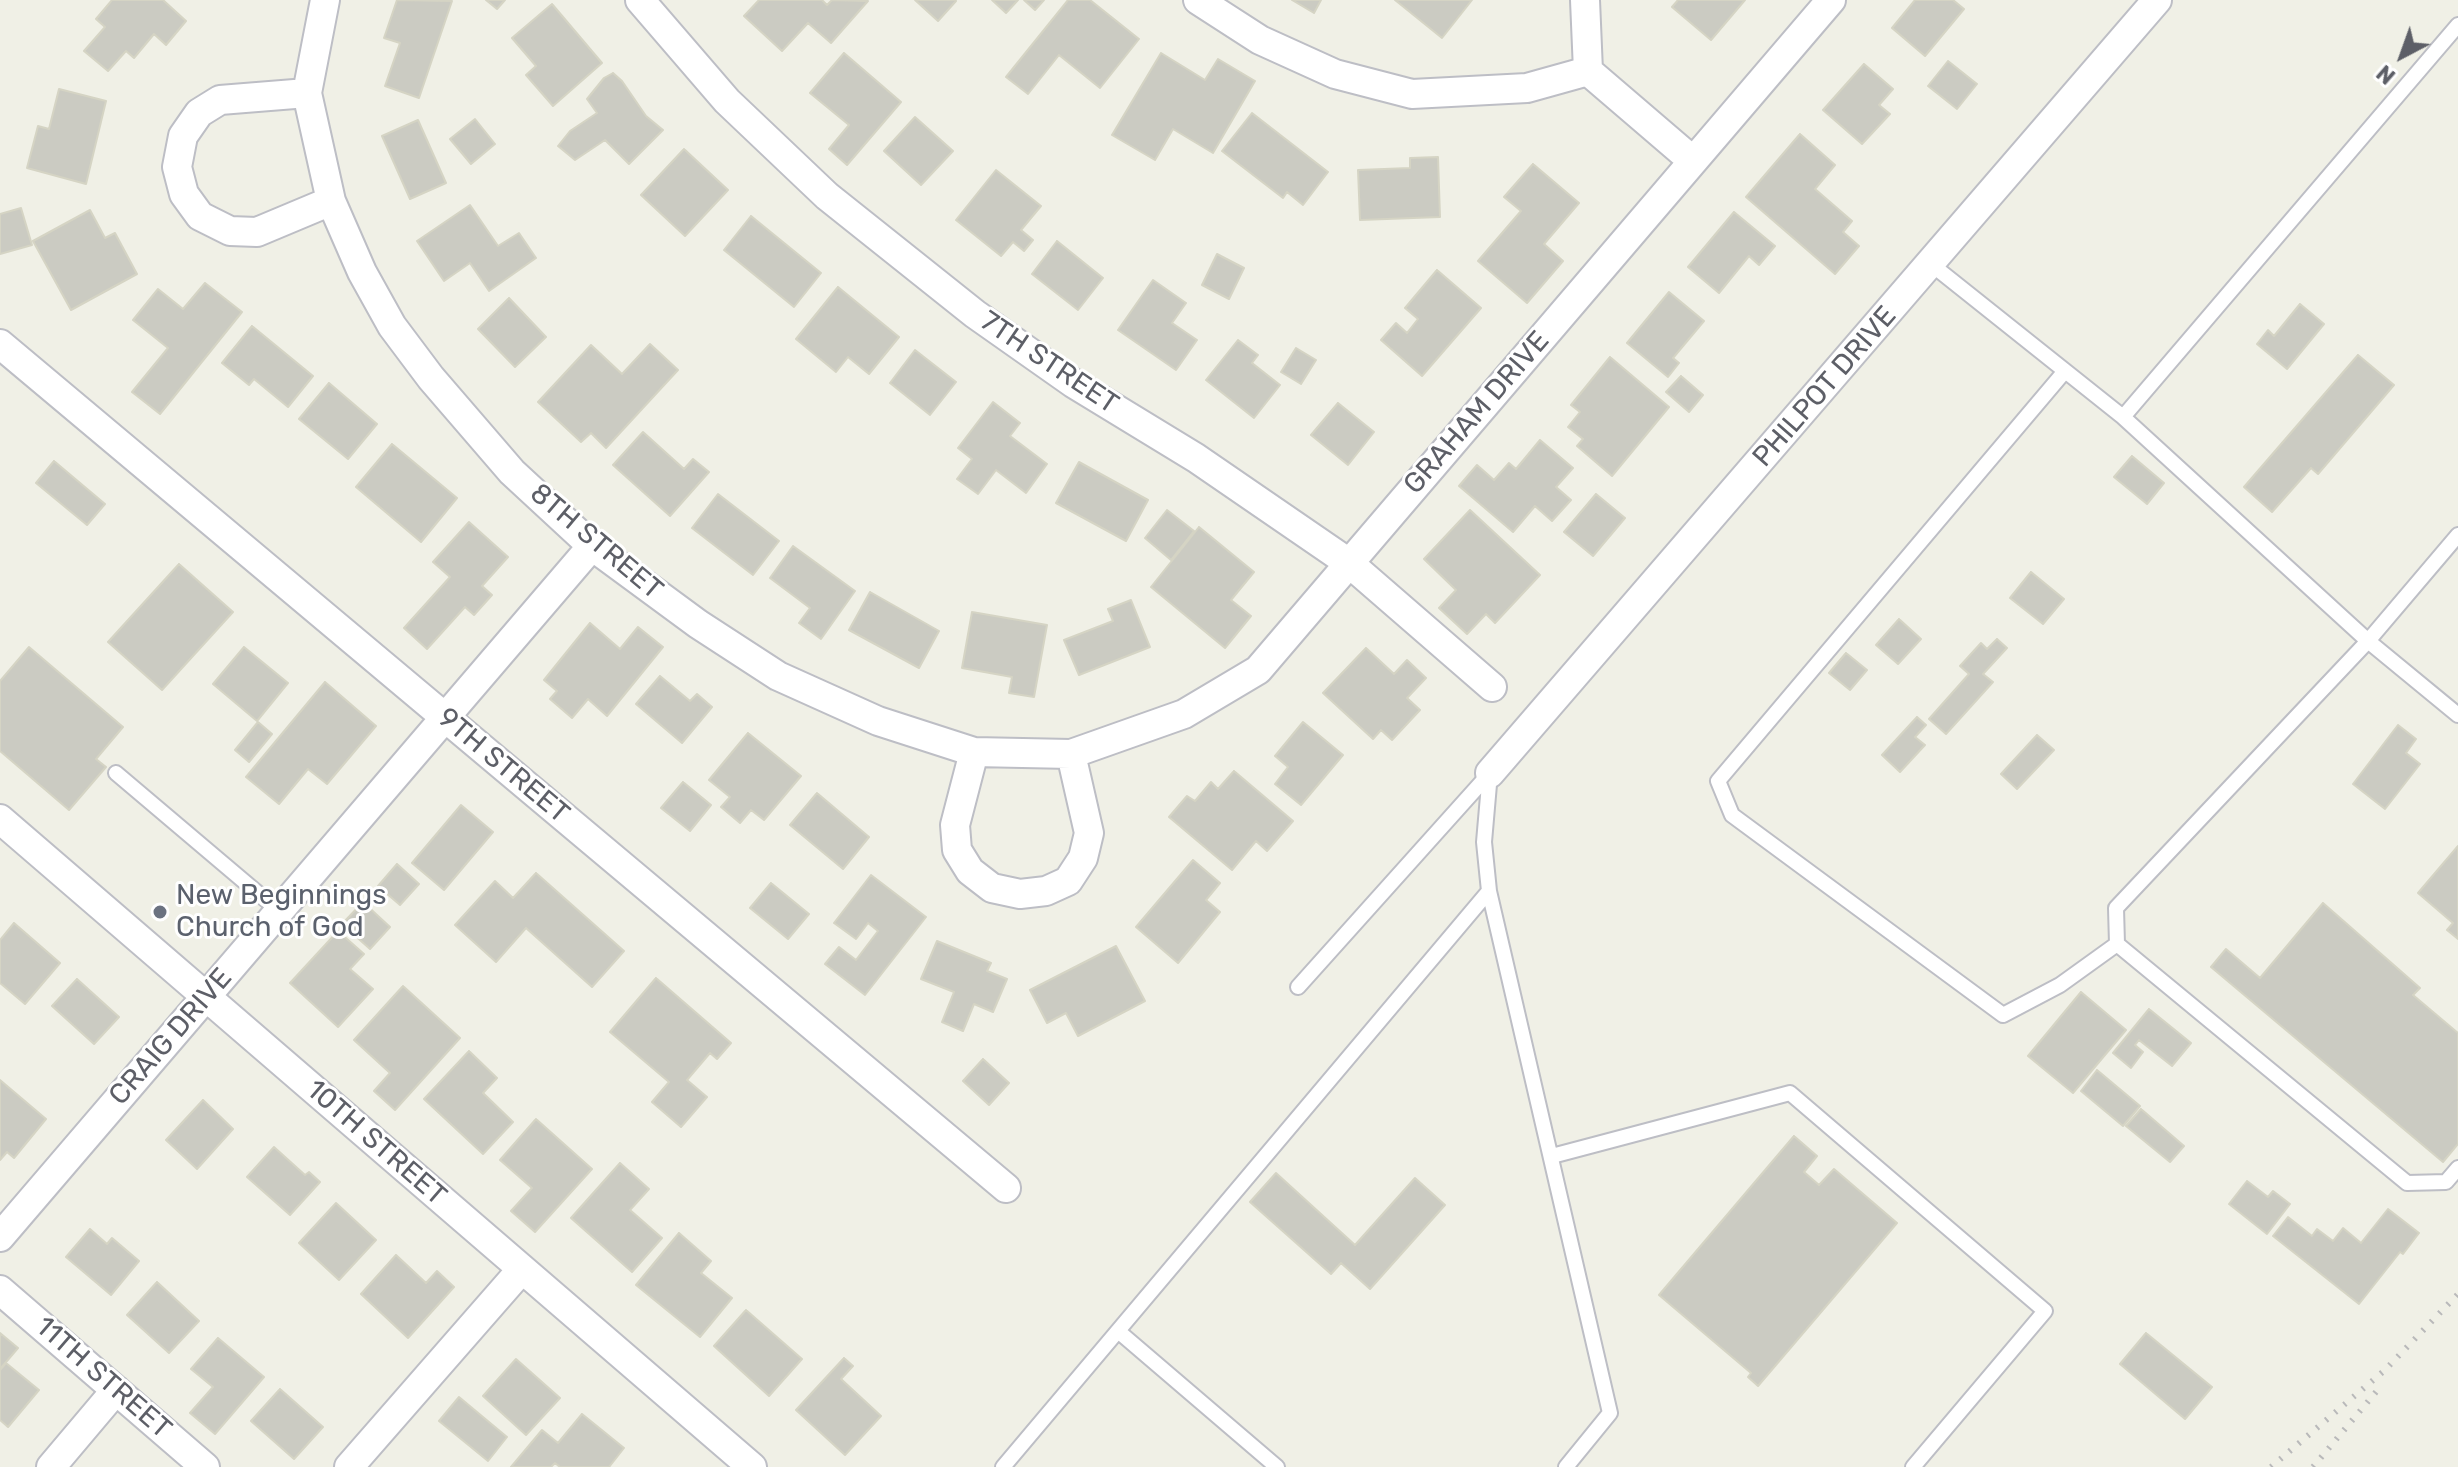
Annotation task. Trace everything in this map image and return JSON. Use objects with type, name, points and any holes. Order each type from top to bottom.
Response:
[{"type":"street","points":[[325,0],[307,93],[220,100],[199,113],[183,136],[177,167],[184,194],[200,216],[230,231],[257,232],[331,201]]},
{"type":"street","name":"7TH STREET","points":[[640,0],[727,101],[827,196],[963,305],[1073,383],[1196,458],[1349,563],[1492,687]]},
{"type":"street","points":[[1198,0],[1260,40],[1335,74],[1412,94],[1527,88],[1588,71]]},
{"type":"street","points":[[1585,0],[1588,71],[1693,161]]},
{"type":"street","name":"GRAHAM DRIVE","points":[[1071,754],[1184,714],[1258,670],[1831,0]]},
{"type":"street","name":"PHILPOT DRIVE","points":[[1490,773],[2157,0]]},
{"type":"street","name":"8TH STREET","points":[[307,93],[331,201],[362,272],[392,326],[512,472],[592,546],[698,624],[778,676],[878,721],[974,752],[1071,754]]},
{"type":"street","name":"9TH STREET","points":[[0,344],[1006,1188]]},
{"type":"street","name":"CRAIG DRIVE","points":[[0,1237],[592,546]]},
{"type":"street","points":[[974,752],[955,825],[957,850],[970,871],[992,888],[1020,894],[1046,891],[1068,881],[1083,858],[1089,833],[1071,754]]},
{"type":"street","name":"10TH STREET","points":[[0,819],[752,1467]]},
{"type":"street","points":[[349,1467],[522,1269]]},
{"type":"street","name":"11TH STREET","points":[[0,1290],[205,1467]]},
{"type":"street","points":[[51,1467],[116,1390]]},
{"type":"lane","points":[[2123,417],[2458,25]]},
{"type":"lane","points":[[1931,264],[2123,417],[2368,641],[2458,715]]},
{"type":"lane","points":[[2065,371],[1718,781],[1732,815],[2003,1015],[2060,985],[2117,944]]},
{"type":"lane","points":[[2458,535],[2368,641],[2116,908],[2117,944],[2407,1183],[2446,1182],[2458,1168]]},
{"type":"lane","points":[[116,773],[279,911]]},
{"type":"lane","points":[[1490,773],[1484,842],[1489,891],[1610,1413],[1566,1467]]},
{"type":"lane","points":[[1298,987],[1490,773]]},
{"type":"lane","points":[[1003,1467],[1489,891]]},
{"type":"lane","points":[[1552,1156],[1790,1093],[2045,1311],[1913,1467]]},
{"type":"lane","points":[[1118,1331],[1277,1467]]},
{"type":"building","points":[[112,0],[163,0],[186,21],[166,45],[154,34],[134,58],[126,51],[108,71],[84,51],[105,27],[96,19]]},
{"type":"building","points":[[397,0],[452,1],[419,98],[385,86],[400,43],[384,38]]},
{"type":"building","points":[[486,0],[505,0],[497,9]]},
{"type":"building","points":[[759,0],[822,0],[827,5],[832,0],[868,1],[831,43],[808,23],[782,51],[744,16]]},
{"type":"building","points":[[915,0],[955,0],[956,1],[938,21]]},
{"type":"building","points":[[992,0],[1018,0],[1006,13]]},
{"type":"building","points":[[1024,0],[1044,0],[1035,10]]},
{"type":"building","points":[[1068,0],[1090,0],[1139,39],[1100,88],[1059,55],[1028,94],[1006,77]]},
{"type":"building","points":[[1292,0],[1321,0],[1314,13]]},
{"type":"building","points":[[1395,0],[1472,0],[1442,38]]},
{"type":"building","points":[[1678,0],[1745,0],[1711,40],[1672,7]]},
{"type":"building","points":[[1915,0],[1953,0],[1964,9],[1925,56],[1892,28]]},
{"type":"building","points":[[552,4],[602,63],[553,106],[526,75],[536,66],[512,38]]},
{"type":"building","points":[[844,53],[901,102],[847,165],[829,149],[849,125],[810,93]]},
{"type":"building","points":[[1161,53],[1205,80],[1218,59],[1255,81],[1213,153],[1173,129],[1155,160],[1112,135]]},
{"type":"building","points":[[1948,61],[1977,84],[1957,109],[1928,86]]},
{"type":"building","points":[[1864,64],[1893,89],[1879,105],[1890,114],[1862,144],[1823,110]]},
{"type":"building","points":[[613,73],[646,116],[663,130],[629,164],[605,140],[575,160],[558,146],[570,131],[597,113],[587,99],[604,78]]},
{"type":"building","points":[[59,89],[106,101],[86,184],[27,168],[38,126],[49,129]]},
{"type":"building","points":[[1252,113],[1328,172],[1303,205],[1287,192],[1283,198],[1222,151]]},
{"type":"building","points":[[915,117],[953,151],[921,185],[884,151]]},
{"type":"building","points":[[475,119],[495,144],[471,164],[450,139]]},
{"type":"building","points":[[418,120],[446,183],[410,199],[382,136]]},
{"type":"building","points":[[1800,134],[1835,165],[1815,189],[1852,221],[1843,232],[1859,246],[1835,274],[1746,197]]},
{"type":"building","points":[[684,149],[728,190],[685,236],[641,195]]},
{"type":"building","points":[[1438,157],[1440,217],[1360,220],[1358,170],[1410,168],[1410,158]]},
{"type":"building","points":[[1533,164],[1579,203],[1544,244],[1563,261],[1527,303],[1478,261],[1521,211],[1504,197]]},
{"type":"building","points":[[996,170],[1041,206],[1021,230],[1033,240],[1024,251],[1013,242],[1001,256],[956,220]]},
{"type":"building","points":[[470,205],[498,246],[519,233],[536,258],[489,291],[470,263],[444,281],[417,241]]},
{"type":"building","points":[[21,208],[32,245],[0,254],[0,214]]},
{"type":"building","points":[[90,210],[105,238],[115,233],[137,274],[71,310],[33,241]]},
{"type":"building","points":[[1734,212],[1775,246],[1759,265],[1749,256],[1719,293],[1688,267]]},
{"type":"building","points":[[751,216],[821,273],[794,307],[724,250]]},
{"type":"building","points":[[1057,241],[1103,278],[1078,310],[1032,274]]},
{"type":"building","points":[[1217,254],[1244,268],[1229,299],[1202,285]]},
{"type":"building","points":[[1437,270],[1481,308],[1422,376],[1381,340],[1396,323],[1407,333],[1418,319],[1405,308]]},
{"type":"building","points":[[1153,280],[1186,303],[1172,323],[1197,340],[1176,370],[1118,330]]},
{"type":"building","points":[[205,283],[242,312],[160,414],[132,392],[168,348],[133,320],[158,289],[183,309]]},
{"type":"building","points":[[838,287],[899,337],[869,374],[848,357],[836,372],[796,339]]},
{"type":"building","points":[[1669,292],[1704,321],[1673,358],[1679,363],[1668,377],[1627,343]]},
{"type":"building","points":[[509,298],[546,337],[515,367],[478,329]]},
{"type":"building","points":[[2300,304],[2324,324],[2287,369],[2257,344],[2268,330],[2274,336]]},
{"type":"building","points":[[252,326],[313,376],[288,407],[254,379],[249,385],[222,363]]},
{"type":"building","points":[[1238,340],[1258,355],[1252,363],[1280,385],[1254,418],[1206,380]]},
{"type":"building","points":[[650,344],[678,370],[606,448],[591,433],[581,442],[538,402],[591,345],[622,374]]},
{"type":"building","points":[[1296,348],[1316,360],[1301,384],[1281,372]]},
{"type":"building","points":[[915,350],[956,382],[930,415],[890,383]]},
{"type":"building","points":[[2358,355],[2394,385],[2318,474],[2311,468],[2272,512],[2244,487]]},
{"type":"building","points":[[1610,357],[1669,407],[1612,476],[1577,446],[1583,439],[1568,427],[1580,412],[1571,405]]},
{"type":"building","points":[[1681,376],[1703,395],[1689,412],[1666,392]]},
{"type":"building","points":[[329,383],[377,424],[348,459],[299,419]]},
{"type":"building","points":[[993,402],[1020,423],[1010,436],[1047,464],[1026,493],[996,470],[978,494],[957,479],[972,459],[958,448]]},
{"type":"building","points":[[1338,403],[1374,432],[1348,465],[1311,435]]},
{"type":"building","points":[[643,432],[684,469],[693,459],[709,472],[670,516],[613,465]]},
{"type":"building","points":[[1540,440],[1573,468],[1556,487],[1571,500],[1552,521],[1535,506],[1513,532],[1459,486],[1477,465],[1494,480],[1509,463],[1516,469]]},
{"type":"building","points":[[392,444],[457,498],[421,542],[356,487]]},
{"type":"building","points":[[2132,456],[2164,483],[2147,504],[2114,477]]},
{"type":"building","points":[[54,461],[105,504],[87,525],[36,483]]},
{"type":"building","points":[[1079,462],[1148,500],[1126,541],[1056,503]]},
{"type":"building","points":[[718,494],[779,541],[753,575],[692,528]]},
{"type":"building","points":[[1596,494],[1625,518],[1593,556],[1564,532]]},
{"type":"building","points":[[1167,510],[1194,531],[1171,560],[1145,538]]},
{"type":"building","points":[[1470,510],[1540,575],[1495,623],[1486,614],[1467,634],[1439,608],[1456,590],[1424,559]]},
{"type":"building","points":[[469,522],[508,557],[482,586],[492,595],[474,615],[465,607],[427,649],[404,628],[450,577],[433,562]]},
{"type":"building","points":[[1199,527],[1254,572],[1231,600],[1251,616],[1225,648],[1151,587]]},
{"type":"building","points":[[793,546],[855,591],[821,639],[799,623],[810,608],[770,578]]},
{"type":"building","points":[[179,564],[233,612],[162,690],[108,642]]},
{"type":"building","points":[[2031,572],[2064,599],[2043,624],[2010,598]]},
{"type":"building","points":[[870,592],[939,631],[919,668],[849,630]]},
{"type":"building","points":[[1131,600],[1150,647],[1079,675],[1064,640],[1113,621],[1108,609]]},
{"type":"building","points":[[972,612],[1047,625],[1034,697],[1009,693],[1012,677],[962,668]]},
{"type":"building","points":[[1899,619],[1921,639],[1898,664],[1876,645]]},
{"type":"building","points":[[590,623],[620,649],[638,627],[663,647],[607,716],[588,699],[572,718],[550,699],[557,691],[544,680]]},
{"type":"building","points":[[1997,639],[2007,648],[1983,674],[1993,682],[1946,734],[1929,719],[1969,674],[1960,666],[1981,643],[1987,649]]},
{"type":"building","points":[[29,647],[123,727],[96,759],[106,767],[69,810],[0,751],[0,681]]},
{"type":"building","points":[[244,647],[288,683],[257,721],[213,684]]},
{"type":"building","points":[[1366,648],[1394,674],[1407,660],[1426,678],[1407,698],[1420,710],[1392,740],[1381,730],[1373,739],[1323,693]]},
{"type":"building","points":[[1846,653],[1867,670],[1850,690],[1829,673]]},
{"type":"building","points":[[660,676],[690,701],[697,694],[712,707],[682,743],[636,704]]},
{"type":"building","points":[[325,682],[376,726],[327,784],[308,769],[279,804],[246,777]]},
{"type":"building","points":[[1917,717],[1926,725],[1915,737],[1925,745],[1900,772],[1882,755]]},
{"type":"building","points":[[258,722],[272,734],[249,762],[235,750]]},
{"type":"building","points":[[1303,722],[1343,755],[1301,805],[1275,784],[1288,767],[1275,756]]},
{"type":"building","points":[[2398,725],[2416,739],[2406,753],[2420,764],[2385,809],[2353,784]]},
{"type":"building","points":[[748,733],[801,776],[764,820],[751,810],[740,823],[721,807],[730,797],[709,780]]},
{"type":"building","points":[[2037,735],[2054,750],[2017,789],[2001,774]]},
{"type":"building","points":[[1234,771],[1293,821],[1267,851],[1256,841],[1232,870],[1169,817],[1187,796],[1195,801],[1211,782],[1218,789]]},
{"type":"building","points":[[683,782],[711,805],[690,831],[661,808]]},
{"type":"building","points":[[817,793],[869,837],[843,869],[790,825]]},
{"type":"building","points":[[461,805],[493,832],[444,890],[412,863]]},
{"type":"building","points":[[2458,846],[2458,939],[2447,930],[2453,923],[2418,893]]},
{"type":"building","points":[[1193,860],[1220,883],[1206,900],[1220,912],[1178,963],[1136,927]]},
{"type":"building","points":[[397,864],[419,884],[400,905],[378,886]]},
{"type":"building","points":[[536,873],[624,951],[592,987],[526,928],[496,962],[455,925],[495,881],[513,898]]},
{"type":"building","points":[[871,875],[926,917],[865,995],[825,964],[839,947],[856,960],[878,931],[868,923],[856,939],[834,923]]},
{"type":"building","points":[[771,883],[809,914],[788,939],[750,908]]},
{"type":"building","points":[[363,902],[390,927],[370,949],[342,924]]},
{"type":"building","points":[[2323,903],[2420,988],[2413,995],[2458,1033],[2458,1144],[2443,1162],[2211,967],[2226,949],[2260,978]]},
{"type":"building","points":[[14,923],[60,963],[25,1004],[0,983],[0,940]]},
{"type":"building","points":[[338,931],[364,954],[350,969],[373,989],[338,1027],[290,983]]},
{"type":"building","points":[[937,941],[991,963],[987,971],[1007,979],[993,1012],[974,1004],[963,1031],[942,1022],[954,992],[921,979]]},
{"type":"building","points":[[1116,946],[1145,1001],[1078,1036],[1066,1013],[1047,1023],[1030,990]]},
{"type":"building","points":[[656,978],[731,1043],[717,1059],[710,1053],[687,1080],[707,1097],[681,1127],[652,1102],[669,1082],[610,1032]]},
{"type":"building","points":[[77,979],[119,1017],[94,1044],[52,1006]]},
{"type":"building","points":[[403,986],[460,1038],[395,1110],[374,1091],[390,1073],[354,1040]]},
{"type":"building","points":[[2081,992],[2126,1030],[2073,1093],[2028,1056]]},
{"type":"building","points":[[2149,1009],[2191,1043],[2172,1066],[2139,1040],[2135,1045],[2143,1052],[2131,1068],[2113,1053]]},
{"type":"building","points":[[469,1051],[497,1078],[483,1093],[513,1122],[483,1154],[424,1099]]},
{"type":"building","points":[[983,1059],[1009,1083],[989,1105],[963,1081]]},
{"type":"building","points":[[2097,1070],[2140,1106],[2123,1126],[2081,1091]]},
{"type":"building","points":[[0,1080],[46,1119],[14,1158],[7,1152],[0,1160]]},
{"type":"building","points":[[203,1100],[233,1129],[197,1169],[166,1140]]},
{"type":"building","points":[[2141,1109],[2184,1146],[2170,1162],[2126,1126]]},
{"type":"building","points":[[536,1119],[592,1169],[535,1232],[511,1211],[532,1188],[500,1160]]},
{"type":"building","points":[[1794,1136],[1817,1156],[1804,1172],[1819,1185],[1834,1169],[1897,1223],[1758,1386],[1748,1377],[1751,1373],[1659,1295]]},
{"type":"building","points":[[274,1147],[305,1175],[309,1172],[320,1182],[290,1215],[247,1177]]},
{"type":"building","points":[[620,1163],[649,1189],[630,1210],[662,1238],[632,1272],[571,1218]]},
{"type":"building","points":[[1276,1173],[1355,1245],[1415,1178],[1445,1205],[1370,1289],[1341,1263],[1331,1274],[1250,1202]]},
{"type":"building","points":[[2247,1181],[2268,1197],[2273,1191],[2290,1204],[2267,1234],[2229,1204]]},
{"type":"building","points":[[336,1203],[376,1240],[339,1280],[299,1243]]},
{"type":"building","points":[[2388,1209],[2419,1233],[2359,1304],[2273,1236],[2288,1217],[2312,1236],[2317,1229],[2333,1241],[2343,1228],[2361,1243]]},
{"type":"building","points":[[90,1229],[107,1244],[112,1238],[139,1261],[111,1295],[66,1257]]},
{"type":"building","points":[[679,1233],[711,1261],[701,1273],[732,1298],[700,1337],[636,1285]]},
{"type":"building","points":[[396,1255],[426,1283],[437,1271],[454,1287],[408,1338],[361,1294]]},
{"type":"building","points":[[157,1282],[199,1321],[169,1353],[127,1315]]},
{"type":"building","points":[[746,1310],[802,1359],[769,1396],[714,1346]]},
{"type":"building","points":[[0,1333],[18,1348],[1,1368],[0,1368]]},
{"type":"building","points":[[2146,1333],[2212,1387],[2185,1419],[2120,1364]]},
{"type":"building","points":[[218,1338],[264,1377],[215,1434],[190,1413],[213,1387],[191,1369]]},
{"type":"building","points":[[844,1358],[853,1366],[841,1379],[881,1416],[845,1455],[796,1410]]},
{"type":"building","points":[[516,1359],[560,1398],[526,1435],[483,1396]]},
{"type":"building","points":[[6,1363],[39,1390],[8,1427],[0,1420],[0,1370]]},
{"type":"building","points":[[280,1389],[323,1427],[294,1459],[251,1421]]},
{"type":"building","points":[[459,1397],[507,1437],[488,1461],[439,1421]]},
{"type":"building","points":[[582,1414],[624,1448],[609,1467],[560,1467],[555,1463],[551,1467],[511,1467],[542,1430],[558,1443]]},
{"type":"railway","points":[[2271,1467],[2385,1370],[2458,1294]]},
{"type":"railway","points":[[2313,1467],[2381,1386]]},
{"type":"place","name":"New Beginnings Church of God","points":[[160,912]]}]
